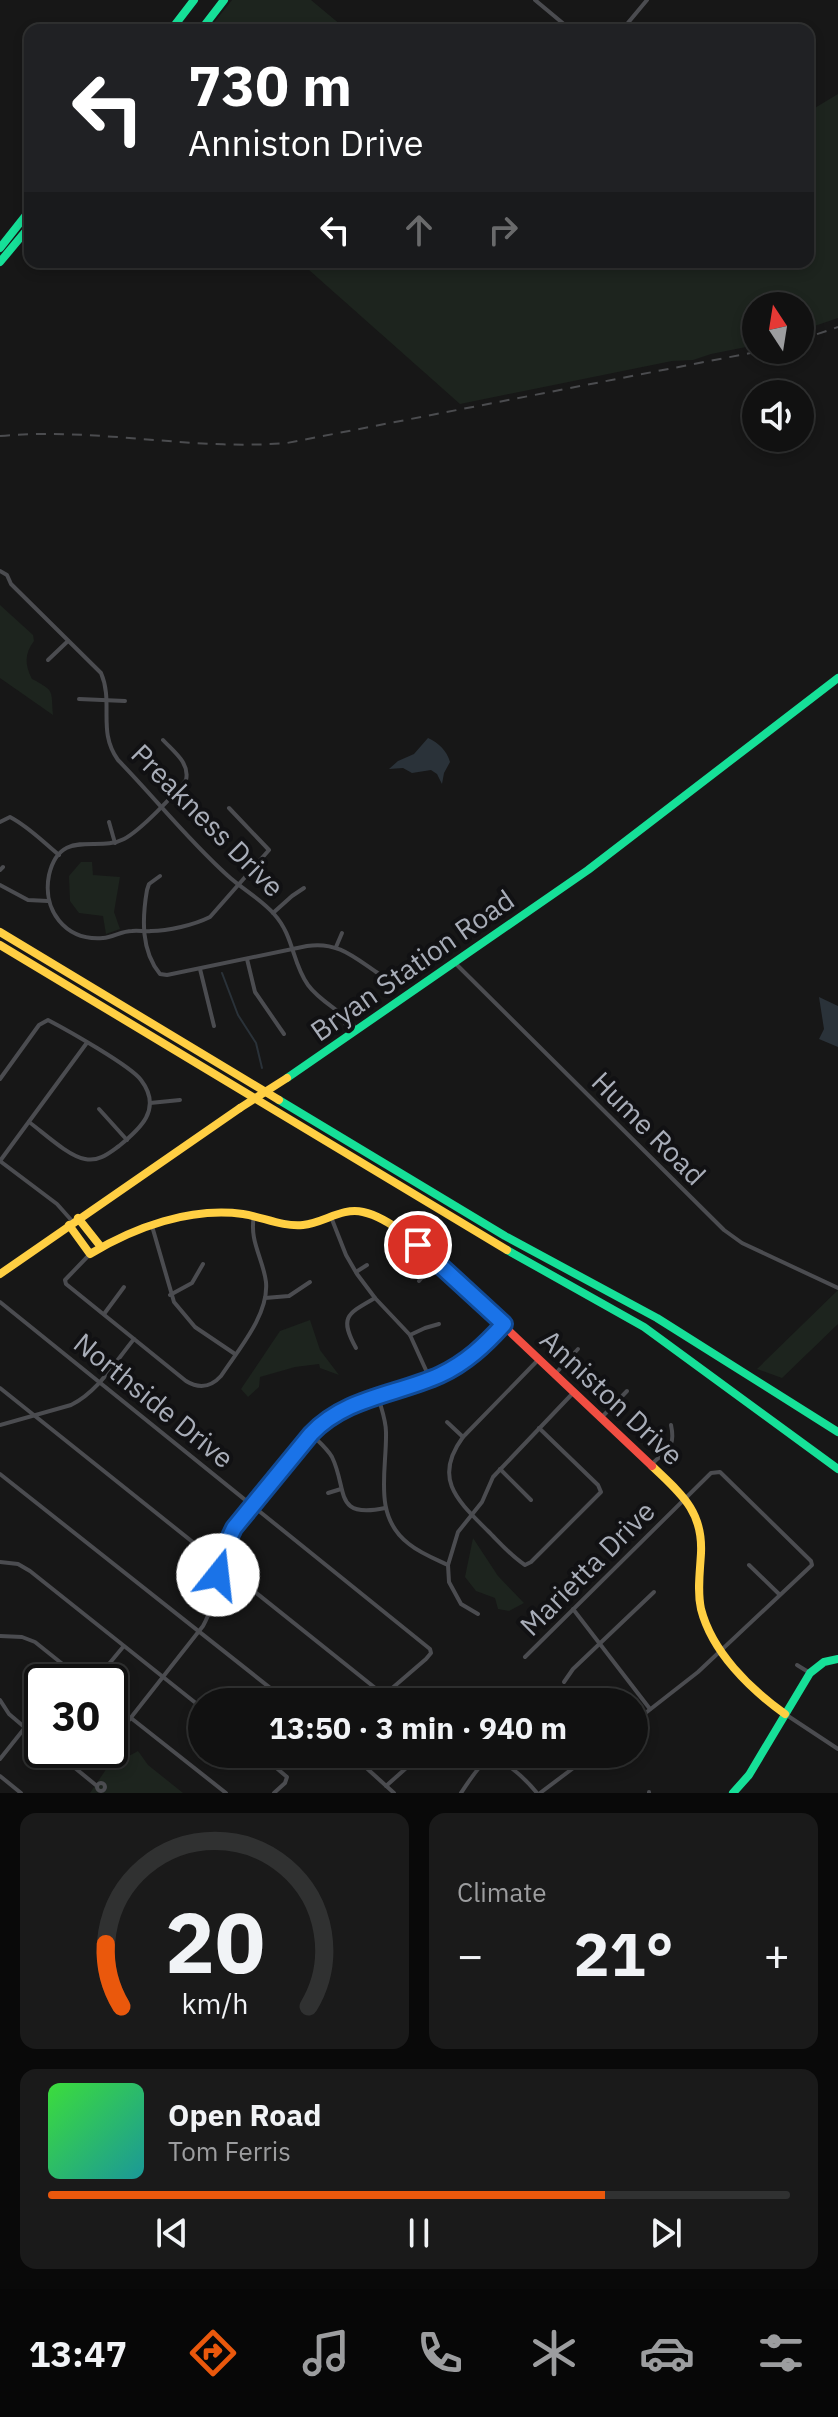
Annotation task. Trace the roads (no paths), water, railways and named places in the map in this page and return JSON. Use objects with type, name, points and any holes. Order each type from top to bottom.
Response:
[{"type":"main road","points":[[176,24],[194,0]]},
{"type":"main road","points":[[206,24],[224,0]]},
{"type":"main road","points":[[0,262],[2,249],[24,218]]},
{"type":"main road","points":[[2,249],[24,231]]},
{"type":"main road","name":"Bryan Station Road","points":[[0,1274],[588,870],[838,678]]},
{"type":"main road","points":[[0,932],[456,1208],[657,1318],[838,1432]]},
{"type":"main road","points":[[0,945],[466,1226],[644,1327],[838,1471]]},
{"type":"main road","name":"Anniston Drive","points":[[90,1254],[152,1226],[200,1213],[233,1213],[276,1223],[302,1225],[352,1210],[363,1211],[418,1245],[686,1498],[697,1519],[702,1540],[699,1590],[701,1610],[709,1632],[763,1698],[785,1714]]},
{"type":"main road","points":[[73,1222],[101,1247]]},
{"type":"main road","points":[[73,1222],[90,1254]]},
{"type":"main road","points":[[732,1364],[838,1425]]},
{"type":"main road","points":[[733,1793],[748,1776],[810,1673],[824,1662],[838,1659]]},
{"type":"street","points":[[535,0],[564,24]]},
{"type":"street","points":[[627,24],[647,0]]},
{"type":"street","name":"Preakness Drive","points":[[0,571],[101,673],[106,685],[107,736],[113,753],[228,877],[273,913],[286,931],[307,984],[354,1032]]},
{"type":"street","name":"Preakness Drive","points":[[0,580],[11,584]]},
{"type":"street","points":[[48,660],[68,641]]},
{"type":"street","points":[[79,699],[125,701]]},
{"type":"street","points":[[163,740],[185,764],[188,772],[183,784],[129,836],[115,843],[81,843],[59,855],[50,875],[48,901],[60,923],[79,934],[100,938],[129,931],[158,931],[203,920],[214,913],[269,850],[229,808]]},
{"type":"street","points":[[0,822],[10,817],[35,833],[59,855]]},
{"type":"street","points":[[109,822],[115,843]]},
{"type":"street","points":[[160,876],[149,884],[147,890],[145,931],[146,950],[160,974],[317,945],[336,947],[379,974]]},
{"type":"street","points":[[0,885],[28,900],[48,901]]},
{"type":"street","points":[[273,913],[304,888]]},
{"type":"street","points":[[336,947],[342,933]]},
{"type":"street","points":[[247,959],[255,992],[284,1034]]},
{"type":"street","name":"Hume Road","points":[[455,963],[724,1230],[742,1243],[838,1288]]},
{"type":"street","points":[[200,969],[214,1026]]},
{"type":"street","points":[[0,1079],[45,1020],[136,1074],[143,1082],[150,1103],[144,1124],[137,1133],[100,1158],[86,1159],[73,1154],[29,1122]]},
{"type":"street","points":[[73,1222],[64,1209],[0,1161],[86,1044]]},
{"type":"street","points":[[150,1103],[180,1100]]},
{"type":"street","points":[[99,1109],[127,1140]]},
{"type":"street","points":[[124,1287],[104,1314],[186,1381],[200,1386],[211,1384],[219,1379],[235,1354],[265,1298],[265,1277],[252,1237],[254,1216]]},
{"type":"street","points":[[331,1217],[356,1272],[375,1298],[410,1335],[430,1379]]},
{"type":"street","points":[[152,1226],[170,1295],[178,1308],[195,1327],[235,1354]]},
{"type":"street","name":"Anniston Drive","points":[[90,1254],[65,1280],[104,1314]]},
{"type":"street","points":[[419,1281],[436,1260]]},
{"type":"street","points":[[170,1295],[192,1283],[203,1264]]},
{"type":"street","points":[[356,1272],[367,1265]]},
{"type":"street","points":[[265,1298],[289,1296],[310,1282]]},
{"type":"street","points":[[356,1348],[346,1329],[347,1319],[352,1312],[375,1298]]},
{"type":"street","name":"Northside Drive","points":[[0,1302],[431,1651],[392,1688]]},
{"type":"street","points":[[410,1335],[439,1324]]},
{"type":"street","points":[[128,1721],[209,1615],[230,1534],[311,1434],[328,1417],[342,1409],[456,1367],[504,1324]]},
{"type":"street","points":[[0,1425],[76,1403],[100,1382],[134,1339]]},
{"type":"street","points":[[556,1373],[578,1349]]},
{"type":"street","points":[[539,1428],[601,1491],[526,1566],[455,1496],[449,1476],[452,1456],[463,1437],[540,1358]]},
{"type":"street","points":[[0,1388],[375,1688]]},
{"type":"street","points":[[478,1614],[464,1607],[453,1594],[449,1582],[448,1565],[458,1532],[482,1502],[489,1483],[500,1469],[574,1391]]},
{"type":"street","points":[[602,1417],[627,1391]]},
{"type":"street","points":[[378,1396],[386,1431],[383,1471],[386,1507],[392,1524],[404,1540],[420,1552],[448,1565]]},
{"type":"street","points":[[447,1422],[463,1437]]},
{"type":"street","points":[[652,1464],[671,1445],[674,1438],[671,1425]]},
{"type":"street","points":[[311,1434],[330,1454],[348,1504],[359,1511],[386,1507]]},
{"type":"street","points":[[500,1469],[531,1500]]},
{"type":"street","name":"Marietta Drive","points":[[525,1657],[711,1473],[720,1472],[811,1561],[811,1568],[780,1595]]},
{"type":"street","points":[[0,1474],[270,1688]]},
{"type":"street","points":[[328,1493],[341,1489]]},
{"type":"street","points":[[0,1562],[24,1566],[188,1697]]},
{"type":"street","points":[[648,1712],[722,1651],[780,1595],[749,1565]]},
{"type":"street","points":[[564,1682],[573,1669],[654,1592]]},
{"type":"street","points":[[573,1609],[651,1710]]},
{"type":"street","points":[[0,1636],[22,1637],[35,1642],[62,1664]]},
{"type":"street","points":[[109,1664],[124,1646]]},
{"type":"street","points":[[797,1665],[810,1673]]},
{"type":"street","points":[[0,1700],[9,1714],[24,1727]]},
{"type":"street","name":"Anniston Drive","points":[[785,1714],[838,1749]]},
{"type":"street","points":[[131,1718],[226,1793]]},
{"type":"street","points":[[0,1759],[24,1729]]},
{"type":"street","points":[[75,1768],[97,1786]]},
{"type":"street","points":[[274,1793],[287,1777],[276,1768]]},
{"type":"street","points":[[366,1768],[394,1793]]},
{"type":"street","points":[[386,1786],[406,1768]]},
{"type":"street","points":[[461,1793],[481,1768]]},
{"type":"street","points":[[510,1768],[538,1793],[573,1768]]},
{"type":"street","points":[[0,1776],[21,1793]]},
{"type":"waterway","points":[[222,973],[238,1015],[256,1043],[262,1068]]},
{"type":"railway","points":[[814,335],[838,327]]},
{"type":"railway","points":[[0,436],[72,434],[215,444],[287,443],[742,355]]}]
